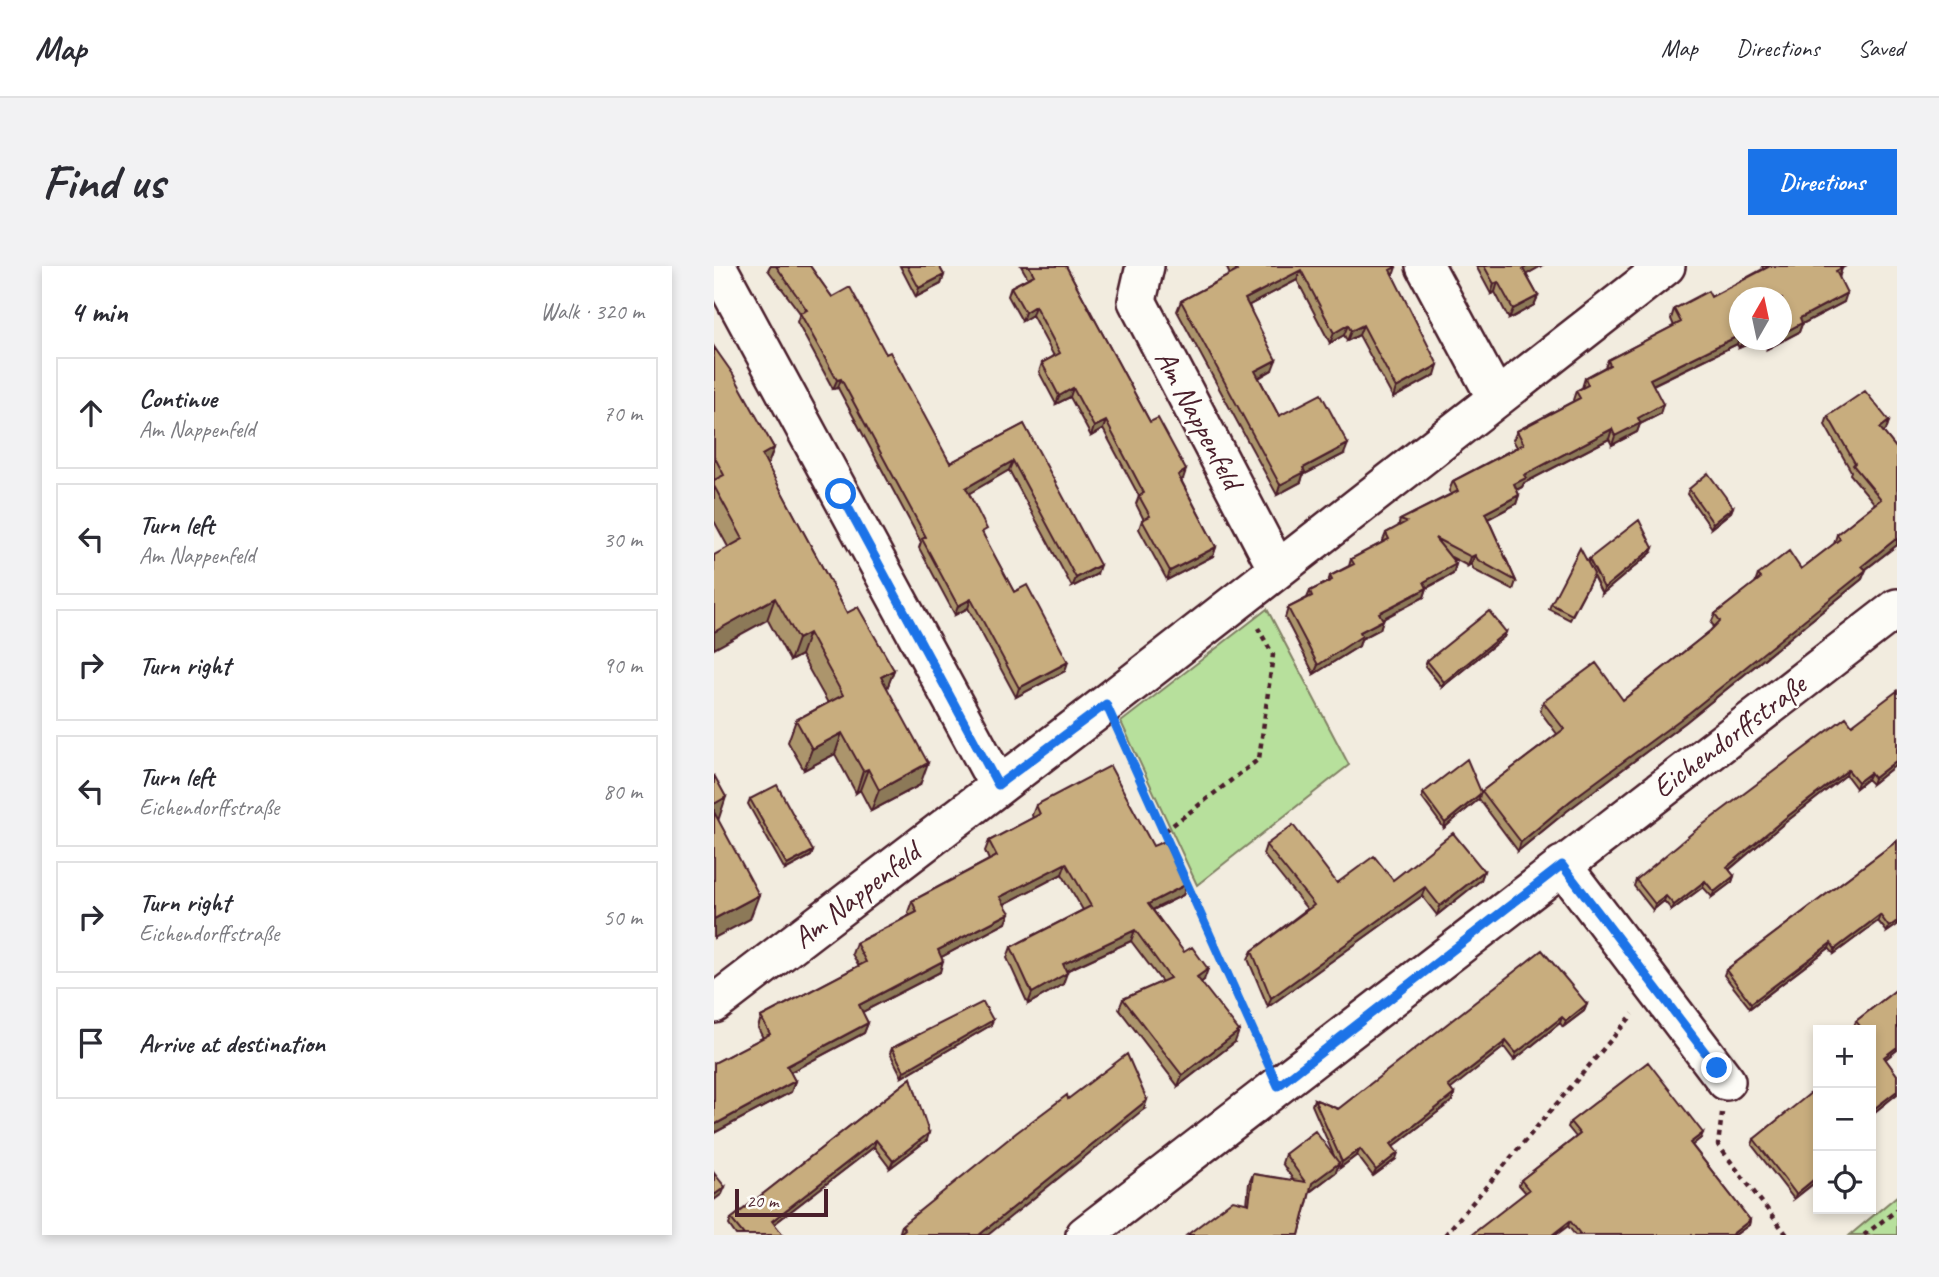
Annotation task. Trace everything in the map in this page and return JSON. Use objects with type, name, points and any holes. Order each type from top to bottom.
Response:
[{"type":"street","points":[[717,266],[998,785]]},
{"type":"street","name":"Am Nappenfeld","points":[[1144,266],[1137,301],[1277,569]]},
{"type":"street","points":[[1425,266],[1496,398]]},
{"type":"street","name":"Am Nappenfeld","points":[[714,1004],[1106,704],[1666,266]]},
{"type":"street","name":"Eichendorffstraße","points":[[1085,1235],[1897,608]]},
{"type":"street","points":[[1562,865],[1726,1081]]},
{"type":"path","points":[[1165,831],[1259,759],[1273,655],[1242,597]]},
{"type":"path","points":[[1106,704],[1278,1086]]},
{"type":"path","points":[[1445,1235],[1656,986]]},
{"type":"path","points":[[1726,1081],[1718,1145],[1787,1235]]},
{"type":"path","points":[[1864,1235],[1897,1210]]},
{"type":"green space","points":[[1267,609],[1349,765],[1197,885],[1121,722]]},
{"type":"green space","points":[[1897,1196],[1897,1235],[1850,1235],[1876,1214]]},
{"type":"building","points":[[776,266],[810,266],[832,297],[850,287],[886,354],[890,352],[950,463],[1024,424],[1100,565],[1076,578],[1013,461],[966,488],[987,529],[982,532],[1014,592],[1027,585],[1068,662],[1019,688],[971,599],[958,606],[922,539],[926,537],[841,379],[837,380],[800,313],[807,310]]},
{"type":"building","points":[[907,266],[939,266],[944,275],[919,288]]},
{"type":"building","points":[[1029,266],[1066,266],[1150,422],[1158,418],[1186,470],[1178,475],[1216,547],[1170,571],[1142,520],[1150,516],[1139,496],[1144,493],[1106,421],[1094,427],[1073,388],[1059,396],[1042,363],[1060,353],[1035,306],[1025,312],[1011,287],[1034,275]]},
{"type":"building","points":[[1234,266],[1395,266],[1390,270],[1438,365],[1396,388],[1363,325],[1351,331],[1348,325],[1334,333],[1301,270],[1245,299],[1276,360],[1255,371],[1279,416],[1321,394],[1348,444],[1303,468],[1305,472],[1280,485],[1181,301],[1237,271]]},
{"type":"building","points":[[1484,266],[1528,266],[1523,269],[1538,296],[1513,309],[1498,282],[1494,284]]},
{"type":"building","points":[[1770,266],[1841,266],[1842,268],[1836,271],[1847,293],[1800,318],[1802,323],[1792,328],[1792,287],[1730,287]]},
{"type":"building","points":[[1729,288],[1729,340],[1650,379],[1663,404],[1638,418],[1641,423],[1615,436],[1612,429],[1524,475],[1526,478],[1514,484],[1519,495],[1485,513],[1516,581],[1478,560],[1475,555],[1471,557],[1435,538],[1456,564],[1424,582],[1427,588],[1379,613],[1383,620],[1360,632],[1362,636],[1318,665],[1288,608],[1312,596],[1310,591],[1332,580],[1330,576],[1354,564],[1351,559],[1389,539],[1386,533],[1406,522],[1400,520],[1458,491],[1453,481],[1524,444],[1517,431],[1580,398],[1576,391],[1588,385],[1585,378],[1610,365],[1608,360],[1681,322],[1674,309],[1708,291],[1711,297]]},
{"type":"building","points":[[714,347],[733,374],[774,448],[762,455],[847,613],[858,607],[894,670],[881,677],[928,763],[879,790],[868,769],[863,771],[842,733],[812,749],[796,720],[843,695],[809,633],[798,639],[775,598],[714,632],[714,555],[743,539],[714,486],[714,480],[724,475],[714,456]]},
{"type":"building","points":[[1865,391],[1889,421],[1880,428],[1897,449],[1897,538],[1862,566],[1866,570],[1689,713],[1570,801],[1521,842],[1482,791],[1564,729],[1543,702],[1596,663],[1623,700],[1710,631],[1720,621],[1715,614],[1761,578],[1758,575],[1789,551],[1801,569],[1840,539],[1837,534],[1881,499],[1853,465],[1855,463],[1828,416]]},
{"type":"building","points":[[1708,473],[1733,507],[1713,523],[1689,489]]},
{"type":"building","points":[[1639,520],[1653,548],[1604,588],[1589,559]]},
{"type":"building","points":[[1580,548],[1594,574],[1572,615],[1551,604]]},
{"type":"building","points":[[1489,611],[1506,632],[1444,682],[1427,661]]},
{"type":"building","points":[[1897,691],[1897,760],[1874,778],[1870,773],[1858,782],[1848,770],[1727,867],[1734,876],[1714,892],[1705,881],[1674,905],[1666,896],[1655,904],[1636,880],[1697,829],[1846,717],[1852,725]]},
{"type":"building","points":[[1467,759],[1481,792],[1445,823],[1423,793]]},
{"type":"building","points":[[1110,766],[1153,846],[1165,841],[1187,884],[1148,904],[1184,952],[1192,947],[1208,969],[1197,977],[1239,1031],[1182,1075],[1123,999],[1170,978],[1135,930],[1063,964],[1067,973],[1032,993],[1011,947],[1091,906],[1066,863],[1000,897],[1010,913],[938,950],[943,961],[859,1005],[868,1023],[787,1066],[795,1081],[714,1125],[714,1063],[770,1034],[761,1017],[866,962],[856,943],[917,912],[912,901],[997,856],[989,841],[1040,814],[1036,805]]},
{"type":"building","points":[[714,775],[726,797],[714,804]]},
{"type":"building","points":[[777,785],[813,851],[787,865],[750,799]]},
{"type":"building","points":[[714,812],[759,895],[714,919]]},
{"type":"building","points":[[1293,825],[1337,883],[1374,856],[1393,880],[1453,833],[1484,871],[1440,906],[1425,887],[1271,998],[1252,951],[1314,905],[1266,845]]},
{"type":"building","points":[[1897,841],[1897,921],[1889,927],[1880,915],[1835,949],[1831,943],[1751,1003],[1726,970]]},
{"type":"building","points":[[1542,950],[1587,1004],[1566,1021],[1562,1017],[1516,1053],[1506,1041],[1448,1086],[1454,1094],[1391,1144],[1398,1153],[1376,1170],[1360,1149],[1342,1162],[1314,1099],[1338,1109]]},
{"type":"building","points":[[1897,989],[1897,1047],[1884,1057],[1897,1075],[1897,1091],[1876,1107],[1876,1025],[1859,1025],[1856,1021]]},
{"type":"building","points":[[983,1002],[993,1020],[904,1071],[892,1048]]},
{"type":"building","points":[[1127,1054],[1147,1100],[979,1235],[898,1235],[905,1229],[902,1225],[1016,1133],[1067,1095],[1068,1099]]},
{"type":"building","points":[[1648,1062],[1703,1133],[1690,1143],[1750,1220],[1731,1235],[1581,1235],[1570,1221],[1552,1235],[1471,1235],[1529,1190],[1521,1180],[1580,1134],[1570,1122]]},
{"type":"building","points":[[911,1078],[929,1133],[893,1161],[876,1140],[772,1221],[783,1235],[744,1235],[731,1219]]},
{"type":"building","points":[[1813,1091],[1813,1180],[1796,1194],[1754,1139]]},
{"type":"building","points":[[1315,1131],[1339,1163],[1312,1183],[1299,1235],[1187,1235],[1233,1200],[1249,1204],[1253,1174],[1305,1182],[1285,1154]]},
{"type":"building","points":[[714,1173],[725,1187],[714,1195]]},
{"type":"route","points":[[841,494],[998,785],[1106,704],[1278,1086],[1562,865],[1717,1068]]}]
